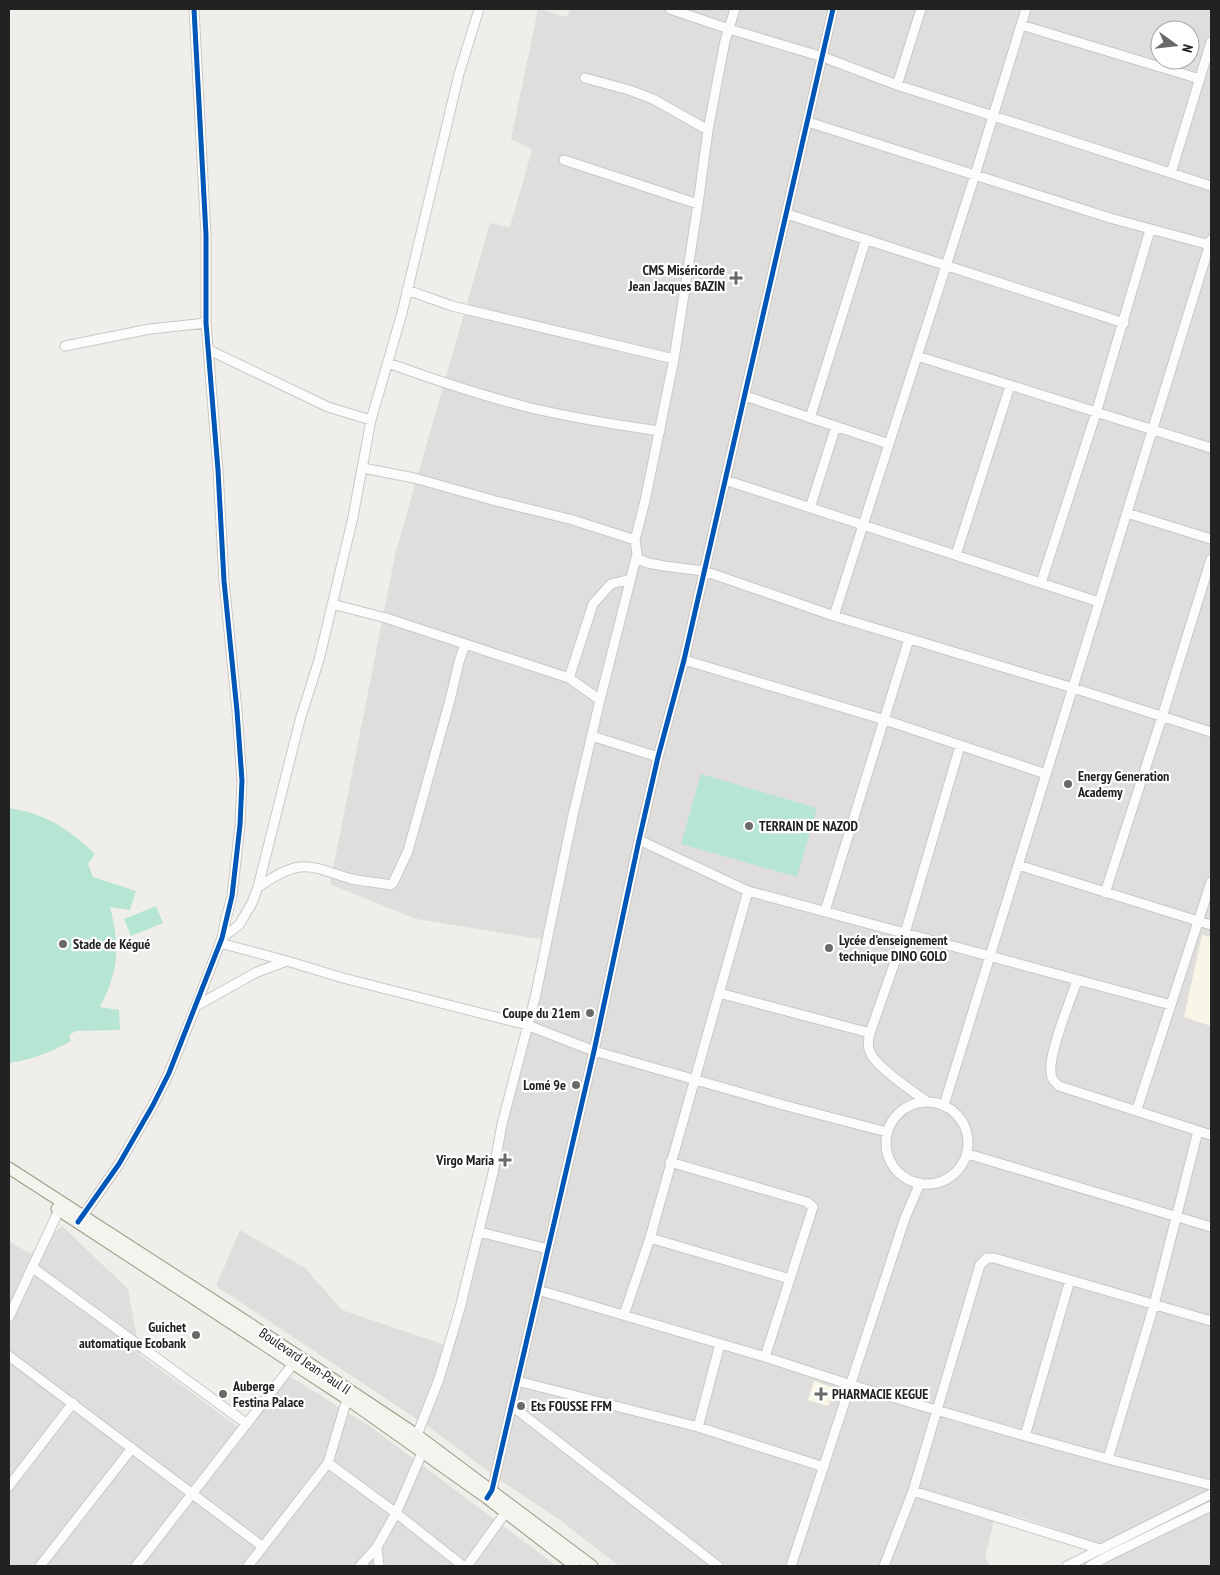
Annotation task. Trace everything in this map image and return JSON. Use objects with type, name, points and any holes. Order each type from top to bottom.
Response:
[{"type":"main road","name":"Boulevard Jean-Paul II","points":[[9,1168],[80,1219],[422,1453],[490,1494],[506,1512],[575,1566]]},
{"type":"main road","name":"Boulevard Jean-Paul II","points":[[9,1175],[59,1210],[80,1219],[241,1318],[416,1435],[490,1494],[592,1566]]},
{"type":"street","points":[[80,1219],[119,1164],[169,1073],[221,940],[232,896],[240,825],[242,781],[224,581],[206,323],[206,235],[194,9]]},
{"type":"street","points":[[221,940],[239,925],[252,903],[258,887],[300,720],[319,660],[363,468],[371,420],[407,290],[459,74],[479,9]]},
{"type":"street","points":[[670,9],[823,57],[897,85],[1211,186]]},
{"type":"street","points":[[416,1435],[439,1379],[479,1232],[502,1124],[535,998],[600,700],[636,556],[635,540],[674,359],[708,130],[729,29],[735,9]]},
{"type":"street","points":[[490,1494],[594,1051],[658,757],[684,660],[833,9]]},
{"type":"street","points":[[897,85],[921,9]]},
{"type":"street","points":[[834,616],[1026,9]]},
{"type":"street","points":[[1021,25],[1200,79]]},
{"type":"street","points":[[1171,173],[1211,42]]},
{"type":"street","points":[[586,78],[653,99],[708,130]]},
{"type":"street","points":[[808,122],[1150,230],[1210,243],[944,1104]]},
{"type":"street","points":[[564,160],[698,204]]},
{"type":"street","points":[[787,214],[1124,323]]},
{"type":"street","points":[[1041,583],[1124,323],[1150,230]]},
{"type":"street","points":[[810,418],[866,239]]},
{"type":"street","points":[[407,290],[452,306],[674,359]]},
{"type":"street","points":[[65,346],[150,330],[206,323]]},
{"type":"street","points":[[209,350],[328,406],[371,420]]},
{"type":"street","points":[[917,356],[1211,448]]},
{"type":"street","points":[[388,363],[451,385],[531,408],[660,431]]},
{"type":"street","points":[[956,555],[1010,386]]},
{"type":"street","points":[[745,396],[889,444]]},
{"type":"street","points":[[810,508],[836,426]]},
{"type":"street","points":[[363,468],[414,478],[573,520],[635,540]]},
{"type":"street","points":[[725,480],[1099,602]]},
{"type":"street","points":[[1127,513],[1211,539]]},
{"type":"street","points":[[636,556],[648,563],[704,571],[834,616],[1211,732]]},
{"type":"street","points":[[1105,893],[1211,559]]},
{"type":"street","points":[[569,678],[593,604],[610,584],[630,579]]},
{"type":"street","points":[[332,604],[386,618],[569,678],[600,700]]},
{"type":"street","points":[[825,911],[909,639]]},
{"type":"street","points":[[258,887],[282,873],[301,867],[310,867],[338,876],[372,882],[390,885],[393,883],[408,851],[465,644]]},
{"type":"street","points":[[684,660],[885,720],[1046,774]]},
{"type":"street","points":[[592,736],[658,757]]},
{"type":"street","points":[[926,1101],[883,1068],[870,1054],[868,1044],[870,1033],[905,933],[960,746]]},
{"type":"street","points":[[639,840],[748,891],[1171,1005]]},
{"type":"street","points":[[1018,865],[1211,925]]},
{"type":"street","points":[[1137,1110],[1211,882]]},
{"type":"street","points":[[624,1315],[650,1238],[748,891]]},
{"type":"street","points":[[221,940],[343,978],[527,1025],[594,1051],[787,1106],[887,1132]]},
{"type":"street","points":[[196,1006],[257,972],[287,961]]},
{"type":"street","points":[[1077,981],[1052,1057],[1050,1071],[1052,1080],[1059,1086],[1211,1135]]},
{"type":"street","points":[[719,993],[870,1033]]},
{"type":"street","points":[[926,1101],[944,1104],[962,1119],[967,1130],[968,1154],[963,1165],[945,1181],[933,1184],[920,1184],[908,1180],[897,1171],[889,1159],[886,1146],[887,1132],[893,1120],[902,1110],[913,1104],[926,1101]]},
{"type":"street","points":[[1108,1460],[1154,1305],[1198,1131]]},
{"type":"street","points":[[968,1154],[1211,1227]]},
{"type":"street","points":[[670,1162],[807,1202],[813,1207],[765,1358]]},
{"type":"street","points":[[791,1566],[904,1218],[920,1184]]},
{"type":"street","points":[[9,1316],[59,1210]]},
{"type":"street","points":[[479,1232],[548,1249]]},
{"type":"street","points":[[650,1238],[790,1279]]},
{"type":"street","points":[[884,1566],[913,1491],[980,1265],[986,1258],[994,1258],[1211,1321]]},
{"type":"street","points":[[32,1267],[247,1424]]},
{"type":"street","points":[[1026,1436],[1070,1280]]},
{"type":"street","points":[[538,1290],[851,1385],[1108,1460],[1211,1485]]},
{"type":"street","points":[[698,1427],[720,1344]]},
{"type":"street","points":[[9,1356],[263,1547]]},
{"type":"street","points":[[136,1566],[293,1364]]},
{"type":"street","points":[[517,1381],[698,1427],[824,1467]]},
{"type":"street","points":[[248,1566],[328,1463],[347,1400]]},
{"type":"street","points":[[9,1486],[73,1403]]},
{"type":"street","points":[[512,1406],[718,1566]]},
{"type":"street","points":[[40,1566],[132,1448]]},
{"type":"street","points":[[360,1566],[377,1547],[396,1513],[422,1453]]},
{"type":"street","points":[[328,1463],[396,1513],[462,1566]]},
{"type":"street","points":[[913,1491],[1100,1549]]},
{"type":"street","points":[[1067,1566],[1211,1494]]},
{"type":"street","points":[[1090,1566],[1211,1506]]},
{"type":"street","points":[[467,1566],[506,1512]]},
{"type":"street","points":[[377,1547],[379,1566]]},
{"type":"shaded area","points":[[538,9],[567,17],[570,9],[1211,9],[1211,1566],[1073,1566],[1098,1543],[1013,1515],[996,1513],[985,1557],[990,1566],[619,1566],[560,1520],[503,1482],[430,1428],[216,1286],[240,1230],[305,1268],[342,1310],[451,1347],[552,941],[416,919],[330,884],[396,551],[490,223],[510,227],[532,150],[511,139]]},
{"type":"shaded area","points":[[1202,935],[1211,937],[1211,1026],[1184,1017]]},
{"type":"shaded area","points":[[62,1226],[128,1289],[140,1355],[237,1426],[288,1375],[371,1427],[557,1566],[9,1566],[9,1241],[31,1254]]},
{"type":"shaded area","points":[[1155,1307],[1211,1322],[1211,1477],[1116,1451]]},
{"type":"shaded area","name":"PHARMACIE KEGUE","points":[[814,1381],[834,1388],[828,1406],[808,1400]]},
{"type":"green space","name":"TERRAIN DE NAZOD","points":[[701,774],[817,808],[797,877],[681,844]]},
{"type":"green space","name":"Stade de Kégué","points":[[9,808],[45,818],[66,830],[95,854],[88,864],[93,877],[136,891],[130,910],[110,907],[115,934],[116,958],[111,982],[100,1007],[119,1010],[120,1030],[75,1031],[69,1036],[71,1041],[56,1049],[33,1058],[9,1063]]},
{"type":"green space","points":[[156,906],[163,923],[131,936],[124,919]]},
{"type":"cycle path","points":[[78,1222],[119,1164],[169,1073],[222,938],[232,896],[240,825],[242,781],[224,581],[218,470],[206,323],[206,235],[194,9]]},
{"type":"cycle path","points":[[487,1498],[492,1490],[594,1051],[658,757],[684,660],[833,9]]},
{"type":"place","name":"CMS Miséricorde Jean Jacques BAZIN","points":[[736,278]]},
{"type":"place","name":"Energy Generation Academy","points":[[1068,784]]},
{"type":"place","name":"TERRAIN DE NAZOD","points":[[749,826]]},
{"type":"place","name":"Stade de Kégué","points":[[63,944]]},
{"type":"place","name":"Lycée d'enseignement technique DINO GOLO","points":[[829,948]]},
{"type":"place","name":"Coupe du 21em","points":[[590,1013]]},
{"type":"place","name":"Lomé 9e","points":[[576,1085]]},
{"type":"place","name":"Virgo Maria","points":[[505,1160]]},
{"type":"place","name":"Guichet automatique Ecobank","points":[[196,1335]]},
{"type":"place","name":"Auberge Festina Palace","points":[[223,1394]]},
{"type":"place","name":"PHARMACIE KEGUE","points":[[821,1394]]},
{"type":"place","name":"Ets FOUSSE FFM","points":[[521,1406]]}]
